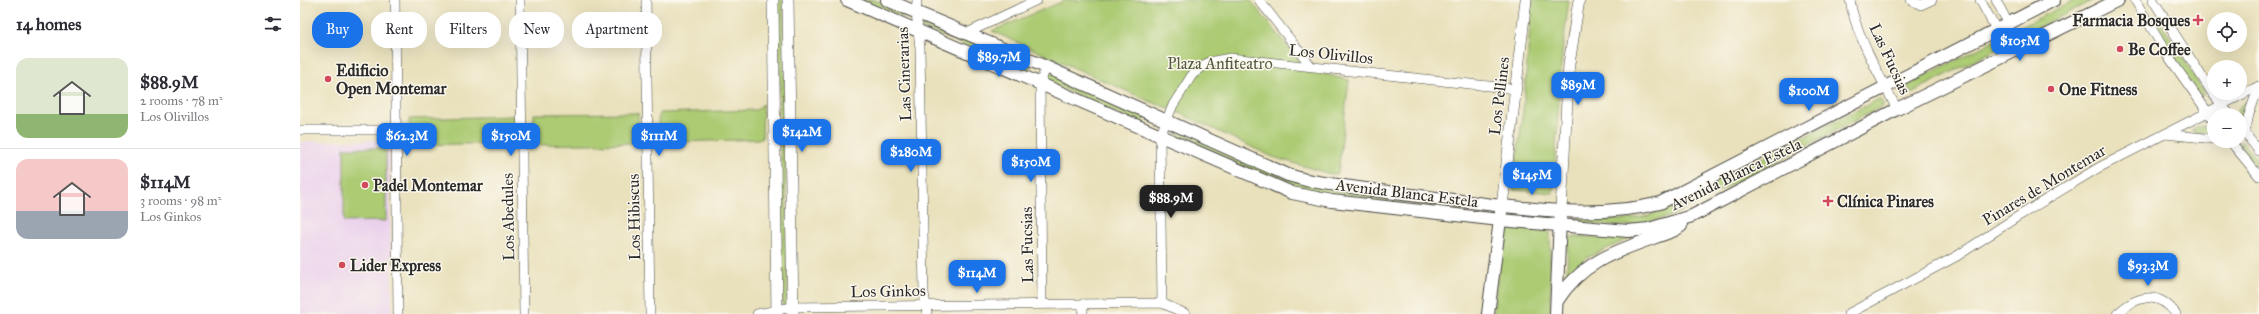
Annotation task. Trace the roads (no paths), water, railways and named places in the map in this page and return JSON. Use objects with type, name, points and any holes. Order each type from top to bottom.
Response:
[{"type":"main road","name":"Avenida Blanca Estela","points":[[847,0],[917,29],[1273,186],[1310,198],[1500,220],[1628,231],[1649,229],[1692,216],[1897,109],[2118,0]]},
{"type":"main road","name":"Avenida Blanca Estela","points":[[887,0],[916,6],[967,33],[1288,175],[1306,180],[1502,206],[1560,210],[1625,210],[1660,203],[1885,85],[2054,0]]},
{"type":"main road","name":"Los Pellines","points":[[1488,314],[1502,206]]},
{"type":"main road","points":[[1556,314],[1560,210]]},
{"type":"main road","points":[[1557,301],[1568,285],[1589,265],[1675,230],[1692,216]]},
{"type":"street","points":[[395,0],[398,314]]},
{"type":"street","name":"Los Abedules","points":[[520,0],[524,314]]},
{"type":"street","name":"Los Hibiscus","points":[[646,0],[650,314]]},
{"type":"street","points":[[772,0],[777,312]]},
{"type":"street","points":[[788,0],[792,310]]},
{"type":"street","points":[[967,33],[1037,0]]},
{"type":"street","points":[[1259,0],[1311,66]]},
{"type":"street","name":"Los Pellines","points":[[1502,206],[1526,0]]},
{"type":"street","points":[[1560,210],[1569,64],[1579,0]]},
{"type":"street","name":"Las Fucsias","points":[[1850,0],[1856,21],[1897,109]]},
{"type":"street","name":"Las Fucsias","points":[[1856,0],[1856,21]]},
{"type":"street","points":[[1911,0],[1921,5],[1932,0]]},
{"type":"street","points":[[1980,0],[1996,29]]},
{"type":"street","points":[[1996,0],[2008,23]]},
{"type":"street","points":[[2135,0],[2168,56],[2206,111]]},
{"type":"street","points":[[2153,0],[2224,108]]},
{"type":"street","name":"Las Cinerarias","points":[[916,6],[920,48],[926,310]]},
{"type":"street","name":"Los Olivillos","points":[[1162,303],[1160,136],[1166,120],[1192,75],[1209,62],[1230,58],[1516,89]]},
{"type":"street","name":"Las Fucsias","points":[[1042,304],[1040,84],[1046,67]]},
{"type":"street","name":"Pinares de Montemar","points":[[1848,314],[1957,256],[2017,217],[2098,168],[2206,111],[2259,86]]},
{"type":"street","name":"Pinares de Montemar","points":[[2247,120],[2259,86]]},
{"type":"street","points":[[300,130],[397,130]]},
{"type":"street","points":[[2163,134],[2207,138]]},
{"type":"street","points":[[2247,136],[2259,151]]},
{"type":"street","points":[[2233,148],[2259,176]]},
{"type":"street","points":[[2117,314],[2135,300],[2151,298],[2168,303],[2176,314]]},
{"type":"street","name":"Los Ginkos","points":[[757,314],[792,310],[926,310],[1042,304],[1162,303],[1186,314]]},
{"type":"street","points":[[1083,304],[1083,314]]},
{"type":"place","name":"Farmacia Bosques","points":[[2198,20]]},
{"type":"place","name":"Be Coffee","points":[[2120,49]]},
{"type":"place","name":"Edificio Open Montemar","points":[[328,79]]},
{"type":"place","name":"One Fitness","points":[[2051,89]]},
{"type":"place","name":"Padel Montemar","points":[[365,185]]},
{"type":"place","name":"Clínica Pinares","points":[[1828,201]]},
{"type":"place","name":"Lider Express","points":[[342,265]]},
{"type":"park label","name":"Plaza Anfiteatro","points":[[1220,63]]}]
